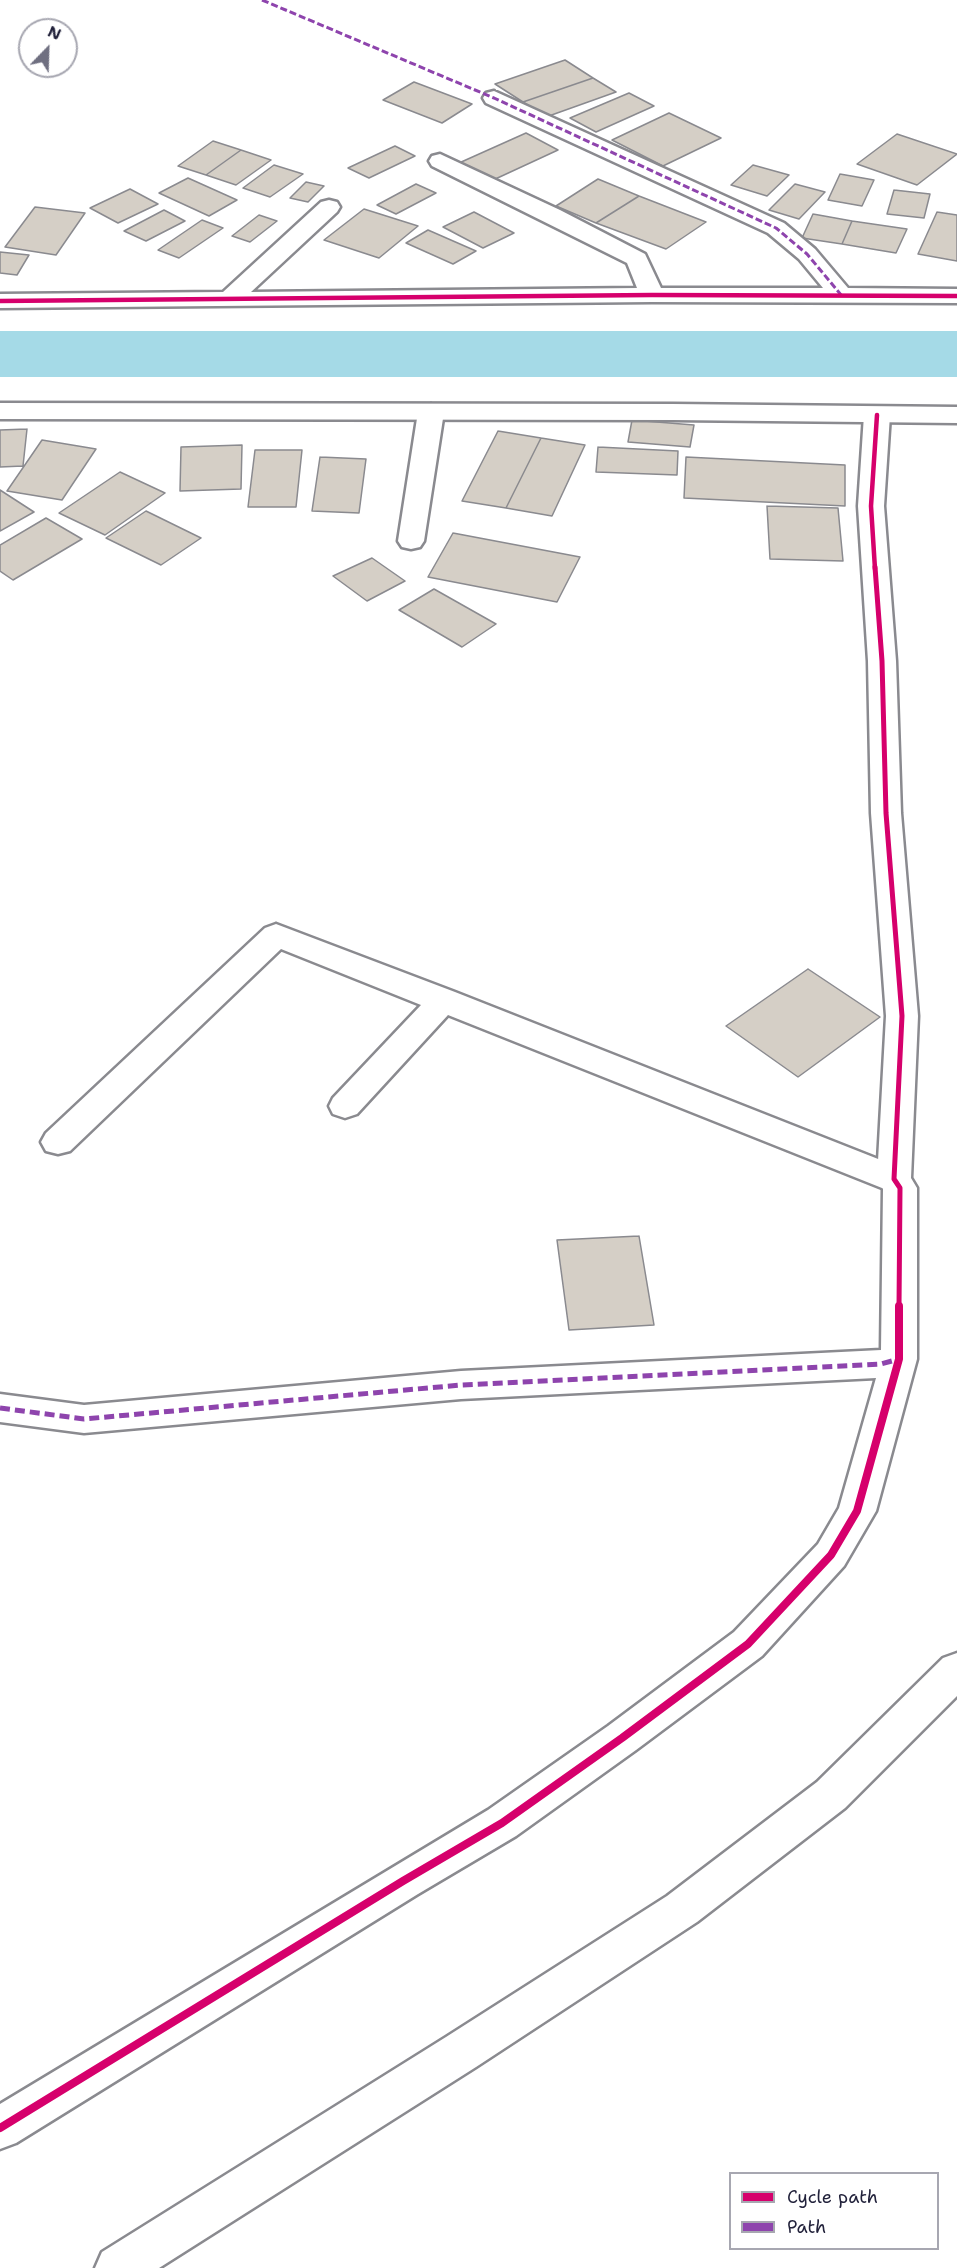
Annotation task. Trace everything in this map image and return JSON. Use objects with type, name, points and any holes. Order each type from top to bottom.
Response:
[{"type":"street","points":[[494,98],[776,228],[807,254],[842,296]]},
{"type":"street","points":[[440,161],[638,259],[652,295]]},
{"type":"street","points":[[230,298],[329,207]]},
{"type":"street","points":[[0,301],[652,295],[957,296]]},
{"type":"street","points":[[0,411],[673,412],[950,415]]},
{"type":"street","points":[[411,541],[431,412]]},
{"type":"street","points":[[886,415],[871,506],[882,661],[886,813],[902,1016],[894,1179]]},
{"type":"street","points":[[0,2127],[502,1823],[748,1644],[831,1555],[856,1511],[898,1359],[900,1188],[894,1179],[276,935],[58,1142]]},
{"type":"street","points":[[345,1106],[444,1000]]},
{"type":"street","points":[[0,1408],[84,1419],[462,1385],[852,1366],[881,1364],[898,1359]]},
{"type":"street","points":[[118,2268],[451,2059],[682,1909],[831,1795],[957,1670]]},
{"type":"building","points":[[565,60],[593,78],[523,102],[495,84]]},
{"type":"building","points":[[593,78],[616,92],[546,117],[523,102]]},
{"type":"building","points":[[414,82],[472,104],[442,123],[383,100]]},
{"type":"building","points":[[629,93],[654,106],[596,132],[570,118]]},
{"type":"building","points":[[669,113],[721,138],[663,166],[612,140]]},
{"type":"building","points":[[526,133],[558,150],[491,181],[459,163]]},
{"type":"building","points":[[897,134],[957,154],[917,185],[857,164]]},
{"type":"building","points":[[213,141],[241,150],[206,175],[178,166]]},
{"type":"building","points":[[395,146],[415,156],[369,178],[348,168]]},
{"type":"building","points":[[241,150],[271,160],[236,185],[206,175]]},
{"type":"building","points":[[274,165],[303,174],[270,197],[243,188]]},
{"type":"building","points":[[753,165],[789,175],[767,196],[731,185]]},
{"type":"building","points":[[840,174],[874,180],[862,206],[828,200]]},
{"type":"building","points":[[188,178],[237,200],[209,216],[159,193]]},
{"type":"building","points":[[598,179],[639,196],[596,223],[556,206]]},
{"type":"building","points":[[306,182],[324,186],[308,202],[290,198]]},
{"type":"building","points":[[416,184],[436,193],[396,214],[377,205]]},
{"type":"building","points":[[795,184],[825,192],[799,219],[769,210]]},
{"type":"building","points":[[130,189],[158,204],[118,223],[90,208]]},
{"type":"building","points":[[894,190],[930,194],[924,218],[887,214]]},
{"type":"building","points":[[639,196],[706,222],[666,249],[596,223]]},
{"type":"building","points":[[35,207],[85,213],[56,255],[5,247]]},
{"type":"building","points":[[364,209],[418,226],[379,258],[324,240]]},
{"type":"building","points":[[164,210],[185,221],[146,241],[124,231]]},
{"type":"building","points":[[474,212],[514,233],[483,248],[443,227]]},
{"type":"building","points":[[937,212],[957,215],[957,261],[918,254]]},
{"type":"building","points":[[813,214],[852,221],[842,244],[802,238]]},
{"type":"building","points":[[259,215],[277,221],[250,242],[232,236]]},
{"type":"building","points":[[202,220],[223,228],[179,258],[158,250]]},
{"type":"building","points":[[852,221],[907,229],[896,253],[842,244]]},
{"type":"building","points":[[428,230],[476,251],[453,264],[406,243]]},
{"type":"building","points":[[0,252],[29,255],[17,275],[0,273]]},
{"type":"building","points":[[632,420],[694,425],[690,447],[628,442]]},
{"type":"building","points":[[27,429],[23,466],[0,467],[0,430]]},
{"type":"building","points":[[498,431],[541,438],[506,508],[462,501]]},
{"type":"building","points":[[541,438],[585,445],[552,516],[506,508]]},
{"type":"building","points":[[42,440],[96,449],[62,500],[7,491]]},
{"type":"building","points":[[242,445],[241,489],[180,491],[181,447]]},
{"type":"building","points":[[598,447],[678,451],[677,475],[596,472]]},
{"type":"building","points":[[255,450],[302,450],[296,507],[248,507]]},
{"type":"building","points":[[320,457],[366,459],[359,513],[312,511]]},
{"type":"building","points":[[686,457],[845,465],[845,506],[684,498]]},
{"type":"building","points":[[120,472],[165,493],[105,535],[59,513]]},
{"type":"building","points":[[0,490],[34,512],[0,531]]},
{"type":"building","points":[[767,506],[838,508],[843,561],[770,559]]},
{"type":"building","points":[[146,511],[201,538],[161,565],[106,538]]},
{"type":"building","points":[[46,518],[82,539],[13,580],[0,571],[0,545]]},
{"type":"building","points":[[453,533],[580,557],[557,602],[428,577]]},
{"type":"building","points":[[372,558],[405,581],[367,601],[333,576]]},
{"type":"building","points":[[434,589],[496,624],[462,647],[399,610]]},
{"type":"building","points":[[808,969],[880,1017],[798,1077],[726,1026]]},
{"type":"building","points":[[639,1236],[654,1325],[569,1330],[557,1240]]},
{"type":"waterway","points":[[0,354],[957,354]]},
{"type":"marked path","points":[[262,0],[494,98],[776,228],[807,254],[842,296]]},
{"type":"marked path","points":[[0,1408],[84,1419],[461,1385],[881,1364],[899,1359]]},
{"type":"cycle path","points":[[0,301],[652,295],[957,296]]},
{"type":"cycle path","points":[[0,2128],[403,1881],[502,1823],[622,1738],[748,1644],[831,1555],[857,1511],[899,1359],[900,1188],[894,1179],[902,1016],[886,813],[882,661],[871,506],[877,415]]}]
